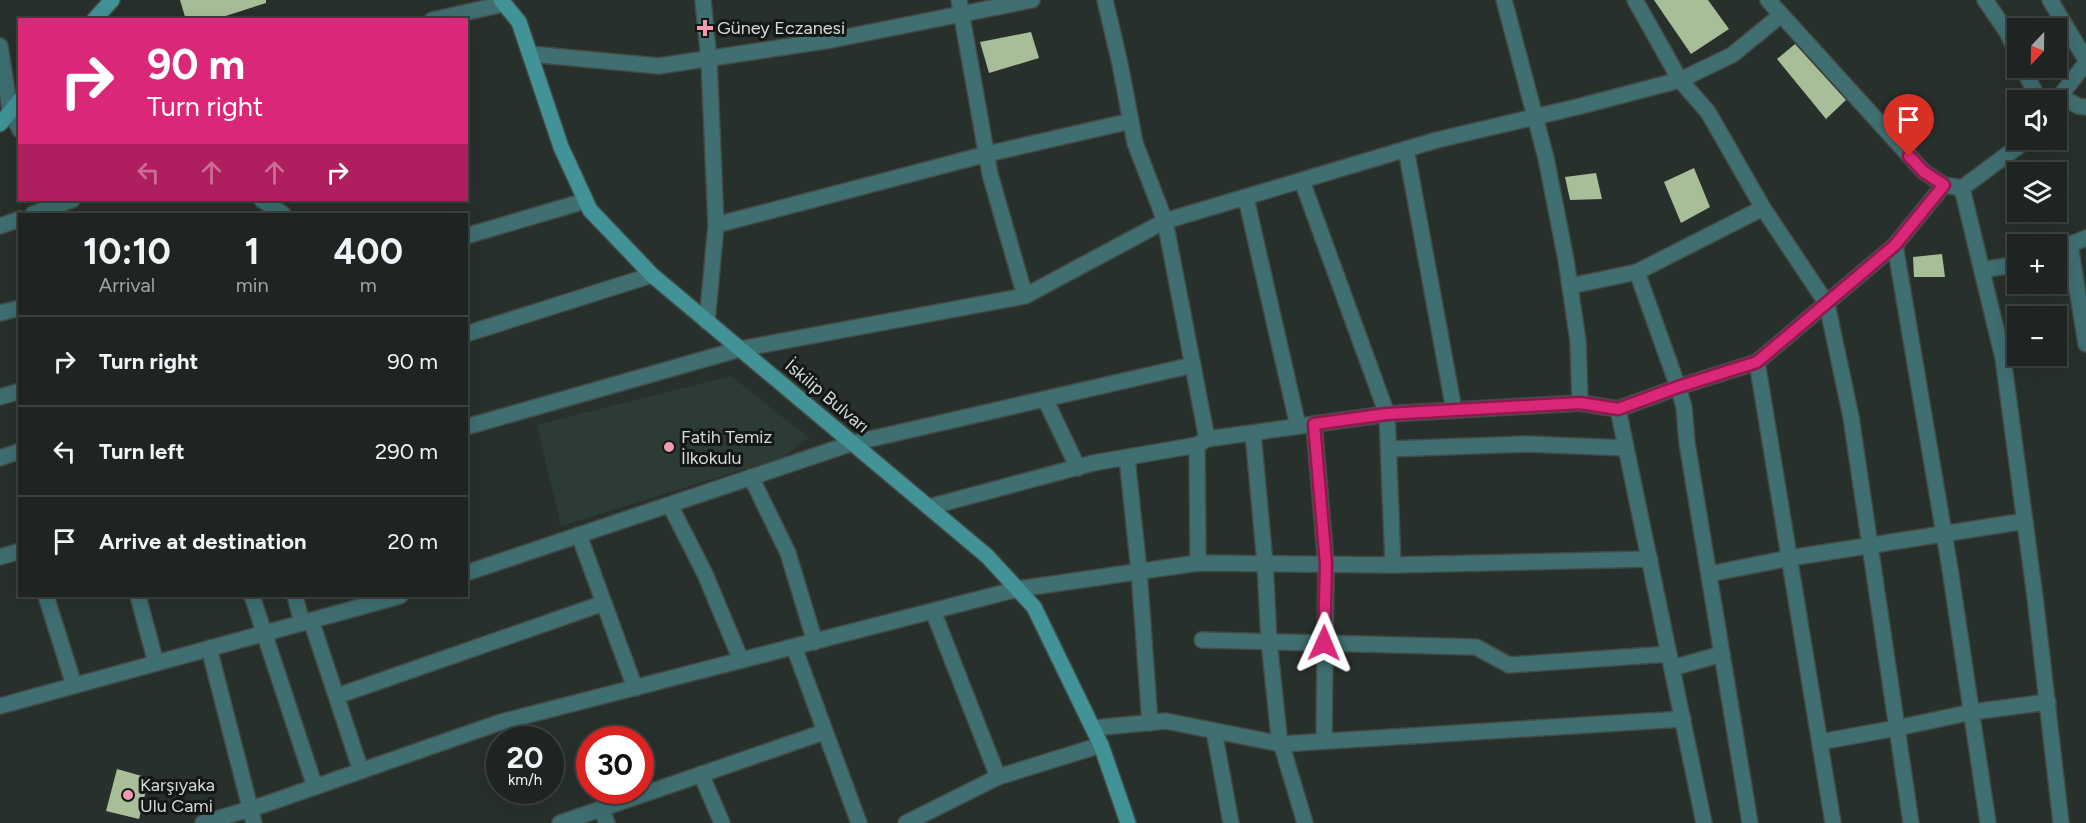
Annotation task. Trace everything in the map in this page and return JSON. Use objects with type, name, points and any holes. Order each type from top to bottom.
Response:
[{"type":"main road","points":[[96,18],[112,0]]},
{"type":"main road","name":"İskilip Bulvarı","points":[[503,2],[519,22],[561,147],[590,210],[652,275],[987,556],[1034,607],[1101,745],[1128,823]]},
{"type":"main road","points":[[0,124],[16,106]]},
{"type":"street","points":[[703,0],[709,60],[716,225],[707,322]]},
{"type":"street","points":[[530,54],[659,66],[831,40],[960,7],[1032,0]]},
{"type":"street","points":[[1105,0],[1135,144],[1165,221],[1193,365],[1202,442],[1198,563]]},
{"type":"street","points":[[1504,0],[1546,158],[1578,341],[1580,403]]},
{"type":"street","points":[[1635,0],[1680,80],[1708,112],[1763,208],[1827,304],[1851,417],[1911,823]]},
{"type":"street","points":[[1768,0],[1924,172],[1944,185],[1962,188],[2013,150]]},
{"type":"street","points":[[1985,0],[2007,32]]},
{"type":"street","points":[[2050,0],[2086,61],[2065,90]]},
{"type":"street","points":[[440,18],[503,2]]},
{"type":"street","points":[[960,7],[990,174],[1024,296]]},
{"type":"street","points":[[468,426],[740,349],[1024,296],[1165,221],[1437,140],[1680,80],[1732,55],[1781,15]]},
{"type":"street","points":[[0,46],[16,106]]},
{"type":"street","points":[[2067,101],[2086,107]]},
{"type":"street","points":[[716,225],[987,154],[1131,121]]},
{"type":"street","points":[[1406,149],[1454,410]]},
{"type":"street","points":[[1302,181],[1387,414],[1393,565]]},
{"type":"street","points":[[929,507],[1078,468],[1202,442],[1298,426],[1387,414],[1580,403],[1618,409],[1757,362],[1895,245],[1944,185]]},
{"type":"street","points":[[1962,188],[2003,358],[2048,702],[2061,823]]},
{"type":"street","points":[[1246,198],[1298,426]]},
{"type":"street","points":[[36,213],[70,201]]},
{"type":"street","points":[[263,201],[274,213]]},
{"type":"street","points":[[468,235],[585,201]]},
{"type":"street","points":[[1570,286],[1637,272],[1763,208]]},
{"type":"street","points":[[0,225],[18,220]]},
{"type":"street","points":[[2067,246],[2086,238]]},
{"type":"street","points":[[1895,245],[1944,533],[1989,823]]},
{"type":"street","points":[[2067,265],[2086,344]]},
{"type":"street","points":[[1982,270],[2007,266]]},
{"type":"street","points":[[1637,272],[1684,407],[1687,443],[1750,823]]},
{"type":"street","points":[[468,333],[652,275]]},
{"type":"street","points":[[0,313],[18,308]]},
{"type":"street","points":[[1757,362],[1833,823]]},
{"type":"street","points":[[468,572],[853,443],[1193,365]]},
{"type":"street","points":[[0,398],[18,392]]},
{"type":"street","points":[[1045,399],[1078,468]]},
{"type":"street","points":[[1618,409],[1704,823]]},
{"type":"street","points":[[1314,424],[1326,564],[1324,741]]},
{"type":"street","points":[[1253,433],[1265,563],[1269,641],[1281,744],[1305,823]]},
{"type":"street","points":[[1389,449],[1526,444],[1626,447]]},
{"type":"street","points":[[0,458],[18,452]]},
{"type":"street","points":[[1127,458],[1139,572],[1150,723]]},
{"type":"street","points":[[752,477],[788,553],[815,642]]},
{"type":"street","points":[[670,505],[705,574],[741,660]]},
{"type":"street","points":[[1708,574],[1791,558],[2025,522]]},
{"type":"street","points":[[579,535],[635,688]]},
{"type":"street","points":[[0,556],[18,552]]},
{"type":"street","points":[[203,823],[252,816],[315,787],[501,722],[1018,589],[1198,563],[1393,565],[1650,559]]},
{"type":"street","points":[[46,597],[74,685]]},
{"type":"street","points":[[138,597],[156,663]]},
{"type":"street","points":[[252,597],[315,787]]},
{"type":"street","points":[[295,597],[337,696],[361,771]]},
{"type":"street","points":[[0,705],[391,597]]},
{"type":"street","points":[[337,696],[604,603]]},
{"type":"street","points":[[933,611],[998,777]]},
{"type":"street","points":[[1202,640],[1476,647],[1509,665],[1671,661],[1722,654]]},
{"type":"street","points":[[794,647],[859,823]]},
{"type":"street","points":[[209,648],[252,816]]},
{"type":"street","points":[[1820,742],[1972,711],[2048,702]]},
{"type":"street","points":[[1093,728],[1166,721],[1281,744],[1683,719]]},
{"type":"street","points":[[1214,731],[1232,823]]},
{"type":"street","points":[[560,823],[604,816],[701,774],[824,732]]},
{"type":"street","points":[[906,823],[998,777],[1101,745]]},
{"type":"street","points":[[701,774],[722,823]]},
{"type":"shaded area","name":"Fatih Temiz İlkokulu","points":[[731,376],[809,438],[783,457],[561,526],[537,425]]},
{"type":"building","points":[[180,0],[266,0],[266,3],[219,18],[185,18]]},
{"type":"building","points":[[1654,0],[1708,0],[1729,29],[1691,54]]},
{"type":"building","points":[[1031,32],[1039,58],[989,73],[980,42]]},
{"type":"building","points":[[1795,44],[1846,100],[1826,119],[1777,59]]},
{"type":"building","points":[[1694,168],[1710,207],[1681,223],[1664,182]]},
{"type":"building","points":[[1596,173],[1602,199],[1570,200],[1565,177]]},
{"type":"building","points":[[1942,254],[1945,277],[1914,277],[1913,257]]},
{"type":"building","name":"Karşıyaka Ulu Cami","points":[[117,769],[149,778],[139,819],[106,811]]},
{"type":"place","name":"Güney Eczanesi","points":[[705,28]]},
{"type":"place","name":"Fatih Temiz İlkokulu","points":[[669,447]]},
{"type":"place","name":"Karşıyaka Ulu Cami","points":[[128,795]]},
{"type":"route","points":[[1324,643],[1326,564],[1314,424],[1387,414],[1580,403],[1618,409],[1757,362],[1895,245],[1944,185],[1924,172],[1909,156]]}]
